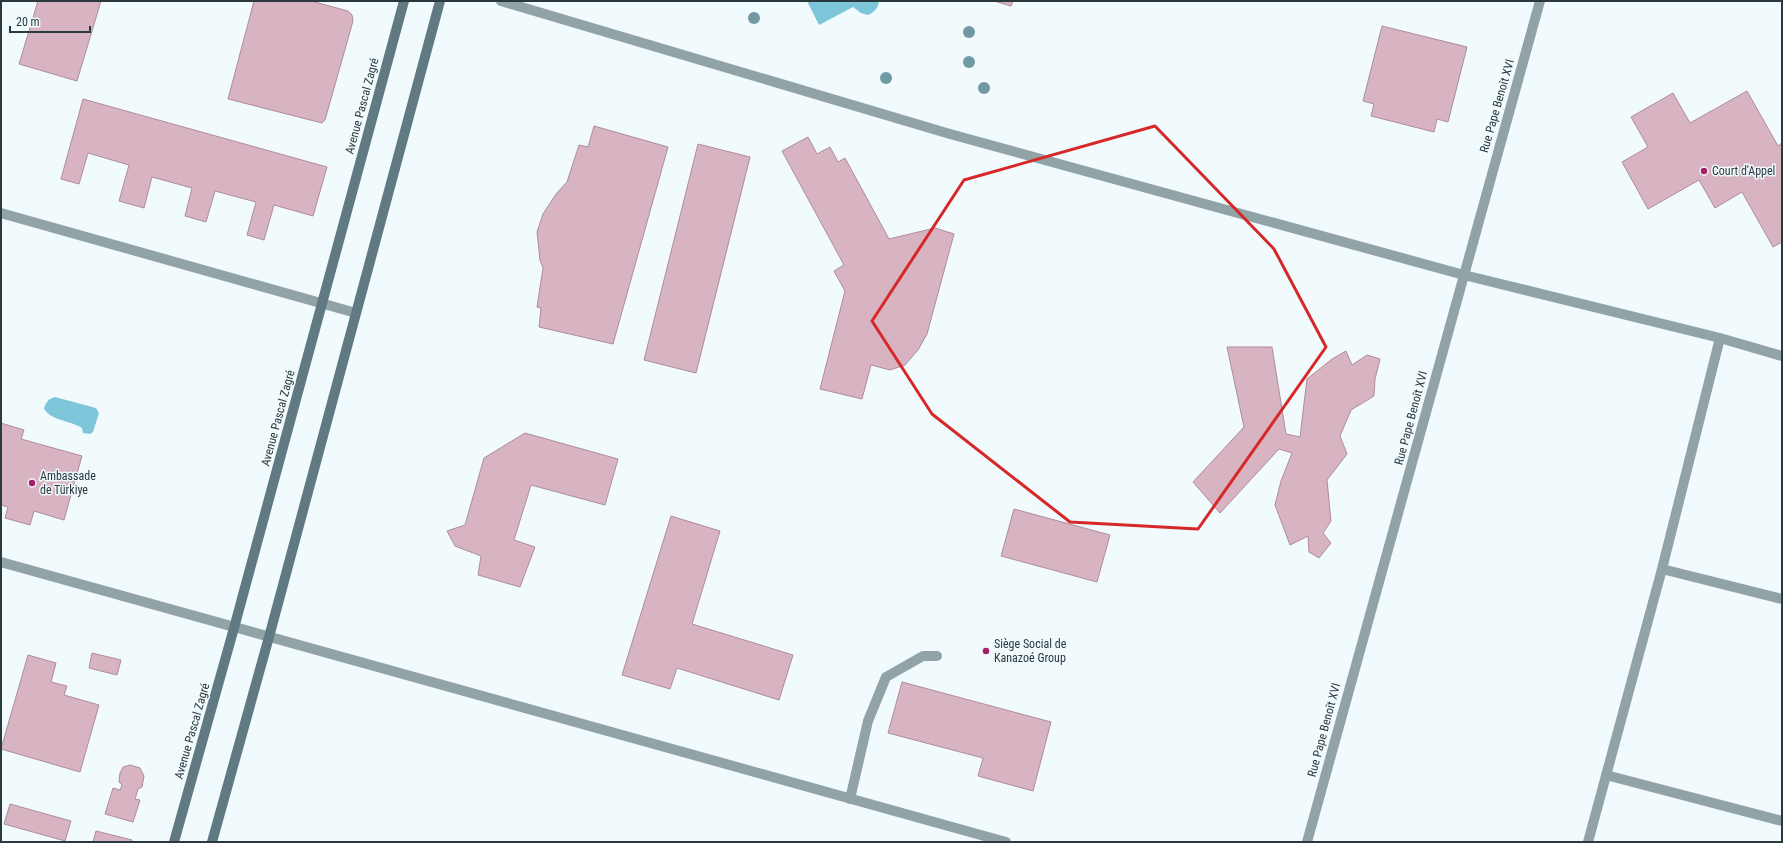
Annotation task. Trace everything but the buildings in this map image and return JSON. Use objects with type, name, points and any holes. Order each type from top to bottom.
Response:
[{"type":"main road","name":"Avenue Pascal Zagré","points":[[174,842],[234,628],[404,1]]},
{"type":"main road","points":[[212,842],[269,637],[440,1]]},
{"type":"street","points":[[501,1],[950,134],[1464,275],[1720,338],[1782,356]]},
{"type":"street","name":"Rue Pape Benoît XVI","points":[[1307,842],[1540,1]]},
{"type":"street","points":[[1,214],[356,314]]},
{"type":"street","points":[[1588,842],[1662,569],[1720,338]]},
{"type":"street","points":[[1,562],[1006,842]]},
{"type":"street","points":[[1662,569],[1782,599]]},
{"type":"street","points":[[850,799],[868,721],[886,677],[924,656],[937,656]]},
{"type":"street","points":[[1606,774],[1782,821]]},
{"type":"highlighted area","points":[[1155,126],[1274,249],[1326,347],[1198,529],[1070,522],[932,414],[872,321],[964,180]]},
{"type":"water","points":[[807,1],[879,1],[876,10],[868,15],[861,13],[853,7],[819,25]]},
{"type":"water","points":[[55,397],[96,408],[99,413],[93,432],[90,434],[83,433],[82,428],[77,425],[51,416],[47,413],[44,409],[46,404],[49,400]]},
{"type":"place","name":"Court d'Appel","points":[[1704,171]]},
{"type":"place","name":"Ambassade de Türkiye","points":[[32,483]]},
{"type":"place","name":"Siège Social de Kanazoé Group","points":[[986,651]]}]
